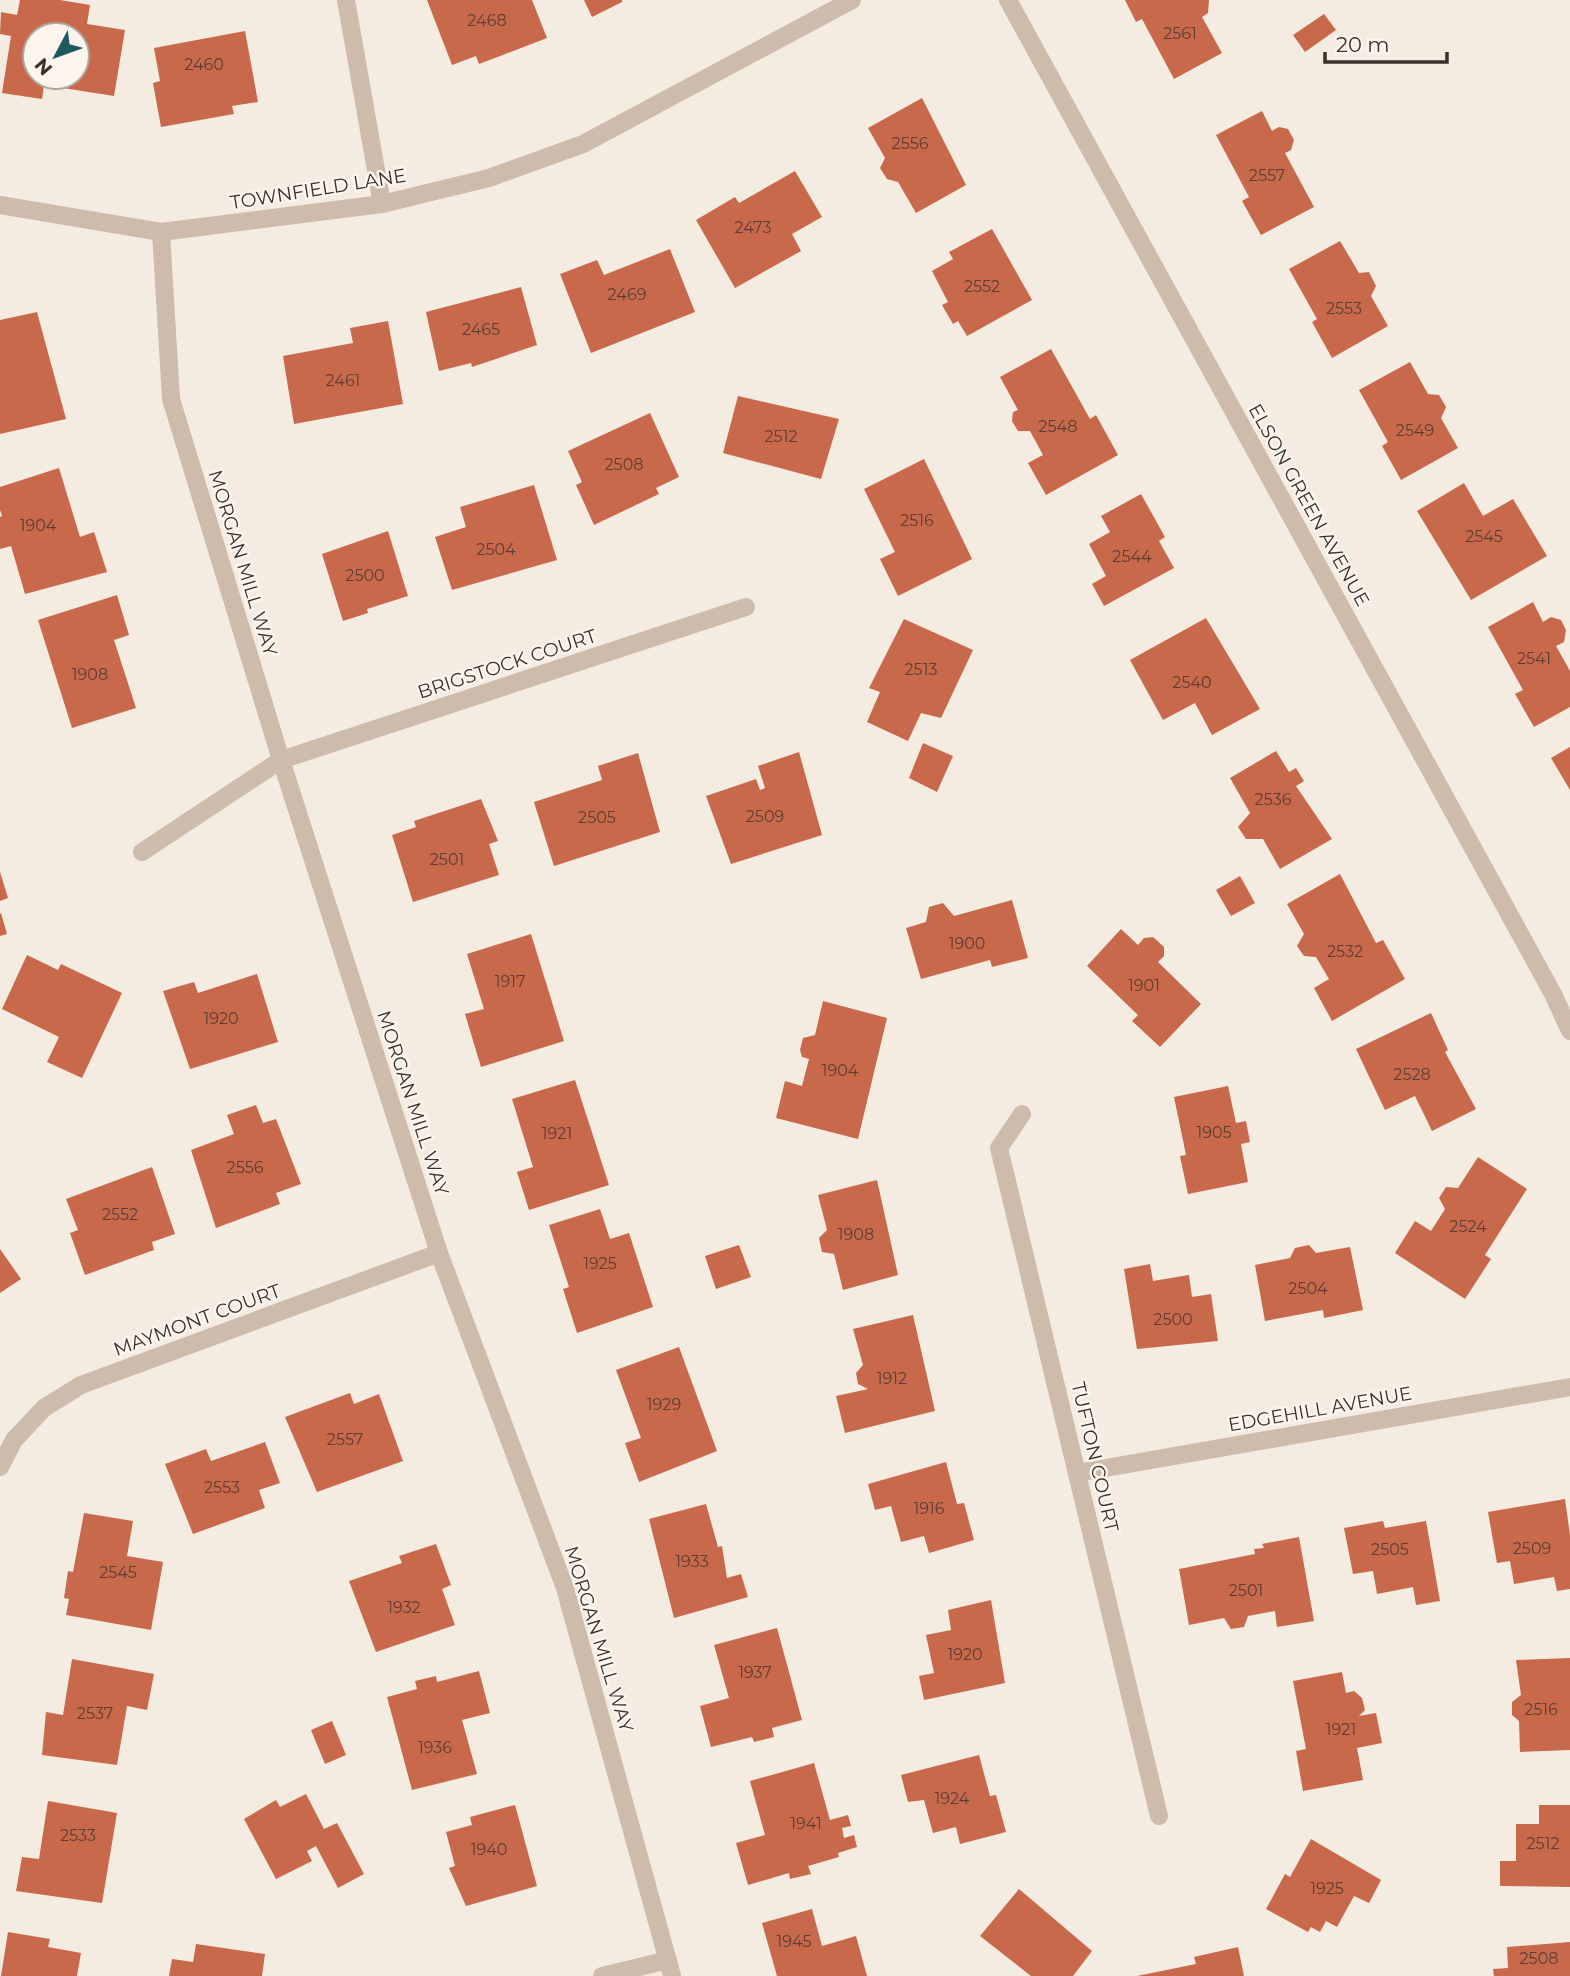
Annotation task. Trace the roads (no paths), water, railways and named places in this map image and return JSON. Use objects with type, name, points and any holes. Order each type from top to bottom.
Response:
[{"type":"street","points":[[346,0],[382,204]]},
{"type":"street","name":"TOWNFIELD LANE","points":[[0,205],[161,232],[382,204],[489,177],[583,144],[852,0]]},
{"type":"street","name":"ELSON GREEN AVENUE","points":[[1008,0],[1546,981],[1570,1031]]},
{"type":"street","name":"MORGAN MILL WAY","points":[[161,232],[171,399],[281,760],[439,1253],[565,1588],[670,1968]]},
{"type":"street","name":"BRIGSTOCK COURT","points":[[142,852],[281,760],[746,607]]},
{"type":"street","name":"TUFTON COURT","points":[[1022,1114],[999,1148],[1159,1816]]},
{"type":"street","name":"MAYMONT COURT","points":[[0,1468],[14,1440],[44,1408],[81,1385],[439,1253]]},
{"type":"street","name":"EDGEHILL AVENUE","points":[[1077,1473],[1570,1387]]},
{"type":"street","points":[[602,1976],[670,1968]]}]
